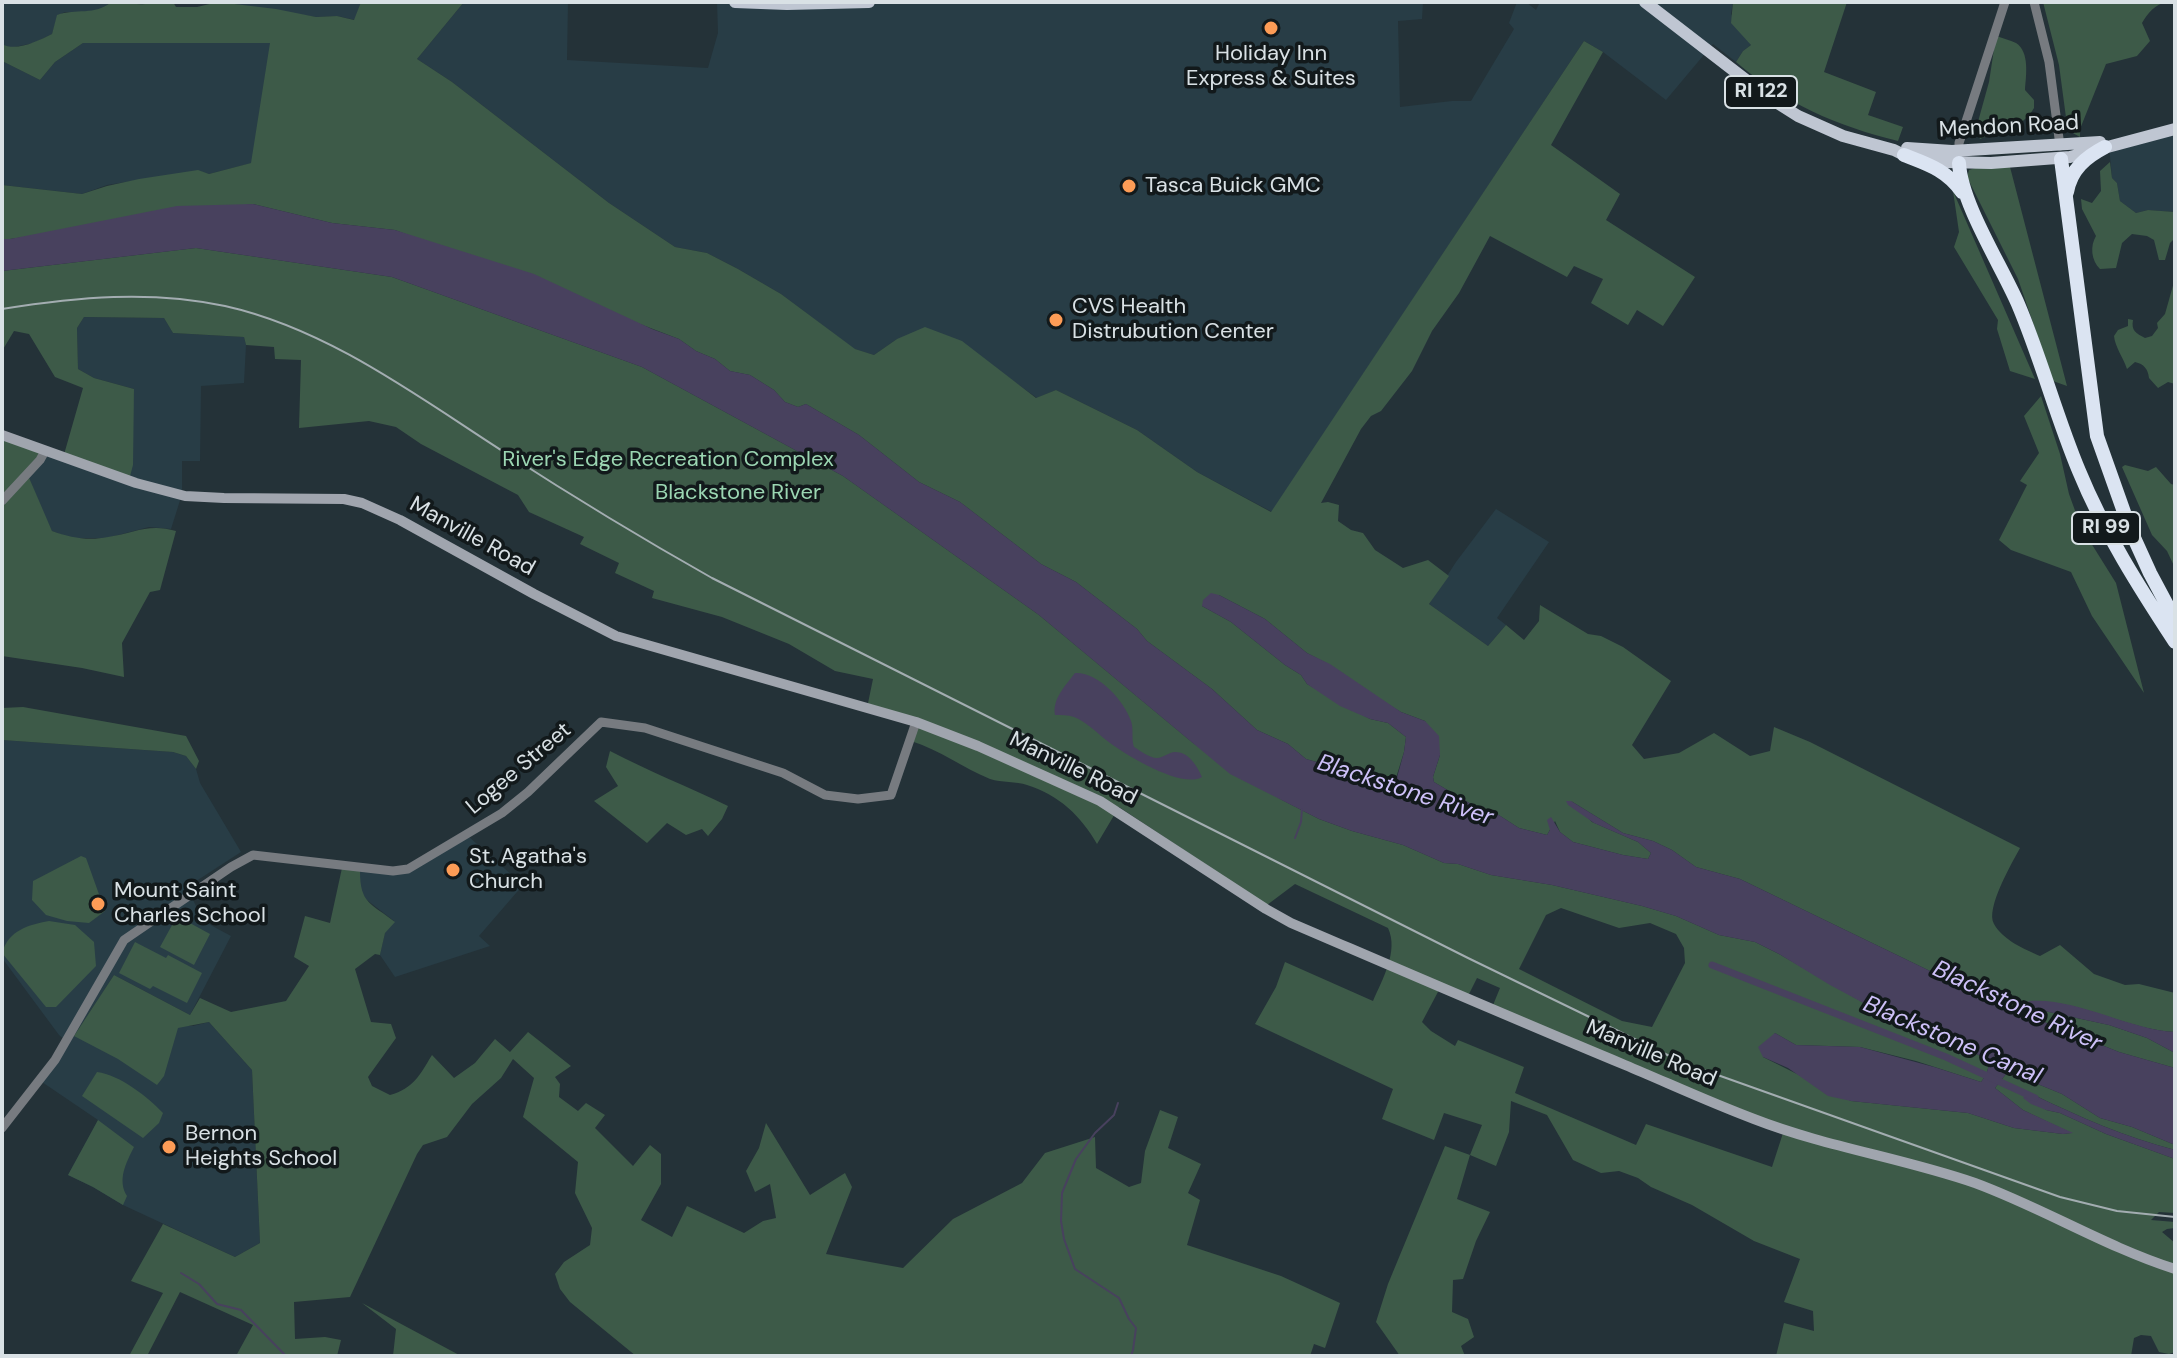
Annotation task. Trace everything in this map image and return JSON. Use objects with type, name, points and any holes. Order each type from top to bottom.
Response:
[{"type":"highway","points":[[2067,208],[2067,189],[2074,172],[2085,159],[2105,147]]},
{"type":"highway","name":"RI 99","points":[[2060,152],[2100,448],[2125,517],[2175,620]]},
{"type":"highway","points":[[1899,153],[1947,174],[1973,209]]},
{"type":"highway","name":"RI 99","points":[[1959,157],[1960,176],[2020,308],[2078,471],[2099,516],[2175,642]]},
{"type":"main road","points":[[735,2],[869,2]]},
{"type":"main road","name":"Mendon Road","points":[[1645,2],[1777,104],[1832,131],[1899,153],[1959,157],[2060,152],[2105,147],[2175,129]]},
{"type":"main road","name":"Mendon Road","points":[[2060,152],[2127,141]]},
{"type":"main road","name":"Manville Road","points":[[2,435],[136,483],[185,496],[344,499],[362,503],[400,520],[616,636],[916,722],[978,746],[1100,801],[1291,923],[1756,1120],[1973,1183],[2175,1269]]},
{"type":"street","points":[[1959,157],[2005,2]]},
{"type":"street","points":[[2034,2],[2049,62],[2060,152]]},
{"type":"street","points":[[2,501],[45,451]]},
{"type":"street","name":"Logee Street","points":[[2,1128],[55,1060],[124,940],[253,855],[393,871],[408,869],[502,813],[601,722],[645,728],[688,742],[783,773],[825,795],[858,799],[891,795],[916,722]]},
{"type":"shaded area","points":[[2,2],[111,2],[93,12],[58,15],[52,34],[34,43],[9,48],[2,44]]},
{"type":"shaded area","points":[[218,2],[361,2],[355,20]]},
{"type":"shaded area","points":[[464,2],[568,2],[567,60],[708,68],[718,33],[717,2],[1423,2],[1422,19],[1398,21],[1400,107],[1471,101],[1514,29],[1509,23],[1517,2],[1526,2],[1536,10],[1540,2],[1733,2],[1731,14],[1751,45],[1736,62],[1713,44],[1666,100],[1584,41],[1272,512],[1197,472],[1137,430],[1056,390],[1037,398],[1009,378],[897,339],[874,355],[854,349],[781,294],[738,269],[707,253],[675,247],[609,203],[452,82],[417,59]]},
{"type":"shaded area","points":[[83,43],[271,43],[252,163],[209,174],[198,171],[107,185],[82,194],[2,185],[2,61],[40,80],[55,62]]},
{"type":"shaded area","points":[[2175,132],[2175,212],[2148,210],[2136,213],[2120,201],[2117,183],[2112,178],[2109,146]]},
{"type":"shaded area","points":[[84,317],[164,318],[173,333],[244,337],[244,383],[201,386],[200,461],[182,461],[182,494],[171,529],[149,527],[107,538],[70,538],[52,531],[41,508],[27,473],[43,451],[128,480],[134,389],[94,378],[78,369],[77,328]]},
{"type":"shaded area","points":[[1496,509],[1549,542],[1497,618],[1506,625],[1488,646],[1429,604]]},
{"type":"shaded area","name":"Mount Saint Charles School","points":[[2,740],[173,752],[186,756],[241,852],[187,887],[203,921],[231,936],[190,1015],[114,975],[74,1036],[130,1025],[193,1026],[209,1022],[252,1070],[260,1243],[235,1257],[123,1205],[68,1175],[98,1120],[42,1082],[69,1043],[59,1035],[2,958]]},
{"type":"shaded area","points":[[468,836],[523,885],[479,936],[490,946],[395,977],[380,955],[385,932],[394,921],[363,897],[360,871],[403,874]]},
{"type":"green space","points":[[111,2],[173,2],[176,7],[197,7],[218,2],[354,20],[361,2],[464,2],[417,59],[452,82],[609,203],[675,247],[707,253],[738,269],[781,294],[855,349],[874,355],[897,339],[925,327],[962,341],[1036,398],[1056,390],[1137,430],[1197,472],[1271,512],[1584,41],[1603,52],[1551,145],[1620,194],[1606,220],[1695,277],[1663,326],[1637,310],[1628,325],[1591,303],[1603,279],[1574,266],[1567,277],[1490,236],[1459,293],[1432,331],[1412,371],[1381,411],[1371,416],[1361,429],[1321,503],[1339,505],[1338,521],[1351,530],[1363,533],[1375,550],[1403,568],[1428,560],[1449,576],[1429,604],[1488,646],[1506,625],[1524,640],[1539,621],[1540,605],[1588,634],[1601,636],[1623,647],[1671,681],[1632,745],[1644,759],[1679,753],[1714,733],[1750,756],[1770,751],[1774,727],[1810,742],[2020,848],[1993,908],[1992,917],[1998,930],[2014,943],[2040,956],[2060,945],[2094,974],[2125,985],[2139,984],[2175,993],[2175,1032],[2148,1028],[2062,1004],[2034,1001],[2035,1009],[2109,1025],[2147,1038],[2175,1053],[2175,1068],[2119,1052],[1992,1001],[1740,879],[1696,867],[1653,841],[1623,833],[1571,801],[1592,822],[1638,842],[1651,853],[1648,859],[1573,842],[1560,832],[1555,821],[1547,835],[1519,828],[1434,782],[1440,755],[1425,721],[1386,703],[1307,653],[1265,619],[1219,595],[1202,606],[1231,622],[1301,675],[1307,684],[1370,719],[1388,723],[1406,737],[1395,781],[1385,790],[1338,773],[1326,761],[1320,763],[1306,759],[1288,744],[1257,730],[1212,689],[1147,641],[1137,629],[1076,582],[1041,564],[960,502],[919,482],[859,435],[806,404],[798,407],[785,402],[774,390],[750,375],[730,371],[679,339],[395,230],[332,223],[253,204],[2,239],[2,185],[82,194],[139,179],[198,170],[209,174],[251,163],[270,43],[83,43],[55,62],[40,80],[2,61],[2,44],[14,47],[34,42],[52,34],[57,15],[98,9]]},
{"type":"green space","points":[[1733,2],[1847,2],[1824,72],[1876,92],[1868,115],[1903,127],[1898,141],[1812,111],[1773,90],[1736,62],[1751,45],[1731,23]]},
{"type":"green space","points":[[2043,2],[2167,2],[2152,10],[2142,23],[2150,41],[2137,56],[2106,64],[2080,129],[2080,137],[2071,132],[2067,125],[2059,65]]},
{"type":"green space","points":[[1996,36],[2016,43],[2023,52],[2025,90],[2034,100],[2034,108],[2024,120],[1980,139],[1976,129],[1989,82]]},
{"type":"green space","points":[[2110,162],[2120,201],[2136,213],[2148,210],[2175,212],[2175,238],[2170,243],[2165,260],[2159,260],[2154,240],[2132,234],[2122,243],[2116,268],[2100,269],[2095,261],[2092,248],[2096,236],[2082,209],[2081,199],[2092,203],[2101,191],[2100,171]]},
{"type":"green space","points":[[2010,167],[2067,386],[2053,381],[2018,279],[1967,177],[1969,170],[1975,168]]},
{"type":"green space","points":[[1953,191],[2035,379],[2010,371],[1997,329],[1998,320],[1954,247],[1959,232]]},
{"type":"green space","points":[[196,248],[392,277],[642,367],[843,476],[1039,615],[1193,743],[1282,800],[1319,819],[1403,845],[1444,863],[1642,906],[1676,916],[1719,935],[1755,942],[1871,1007],[1887,1011],[1990,1062],[1981,1082],[1860,1047],[1796,1045],[1775,1033],[1763,1057],[1851,1101],[1968,1113],[2014,1128],[2071,1133],[2023,1110],[1995,1088],[2006,1074],[2013,1074],[2062,1094],[2100,1118],[2175,1145],[2175,1150],[2138,1139],[2034,1095],[2046,1110],[2175,1159],[2175,1213],[2159,1212],[2151,1220],[2175,1222],[2175,1228],[2162,1232],[2175,1243],[2175,1352],[2159,1352],[2151,1336],[2141,1335],[2134,1338],[2131,1356],[1776,1356],[1784,1323],[1814,1331],[1813,1311],[1784,1302],[1800,1259],[1754,1241],[1638,1178],[1619,1171],[1601,1173],[1573,1160],[1547,1115],[1511,1101],[1509,1132],[1496,1166],[1470,1155],[1482,1125],[1444,1113],[1434,1140],[1382,1119],[1393,1089],[1255,1024],[1276,987],[1285,962],[1373,1001],[1390,956],[1392,946],[1388,928],[1295,884],[1267,905],[1119,807],[1097,844],[1084,824],[1049,794],[1023,784],[990,779],[911,741],[917,724],[867,708],[873,679],[835,671],[789,644],[722,617],[652,598],[654,591],[615,573],[619,563],[580,544],[584,537],[529,512],[518,495],[421,444],[396,427],[369,421],[299,428],[301,360],[275,359],[274,347],[246,345],[244,337],[173,333],[164,318],[84,317],[77,328],[78,369],[94,378],[134,389],[133,465],[129,480],[63,458],[83,388],[55,377],[29,334],[14,331],[2,351],[2,271]],"holes":[[[1561,908],[1619,928],[1650,923],[1676,934],[1684,948],[1685,963],[1652,1027],[1622,1021],[1519,969],[1546,915]],[[1477,978],[1500,988],[1491,1010],[1783,1133],[1772,1167],[1646,1124],[1636,1145],[1515,1093],[1524,1067],[1458,1040],[1455,1046],[1422,1022],[1439,990],[1466,1000]]]},
{"type":"green space","points":[[2174,282],[2175,384],[2168,382],[2158,388],[2141,364],[2135,362],[2127,369],[2114,336],[2118,330],[2128,326],[2128,319],[2133,320],[2137,333],[2145,338],[2152,336],[2165,314]]},
{"type":"green space","points":[[2041,396],[2081,527],[2116,583],[2144,693],[2092,616],[2071,572],[2011,550],[1999,540],[2027,485],[2020,481],[2039,453],[2024,416]]},
{"type":"green space","points":[[2,437],[43,451],[27,473],[52,531],[94,539],[149,528],[176,531],[160,590],[150,592],[122,643],[124,677],[2,656]]},
{"type":"green space","points":[[2125,465],[2148,471],[2156,467],[2175,485],[2175,568],[2167,551],[2152,535],[2122,467]]},
{"type":"green space","points":[[23,707],[186,736],[199,761],[196,769],[186,756],[173,752],[2,740],[2,708]]},
{"type":"green space","points":[[610,751],[728,806],[722,819],[708,836],[702,829],[686,835],[667,823],[647,843],[594,801],[618,786],[606,767]]},
{"type":"green space","points":[[81,856],[86,858],[105,911],[89,923],[46,915],[32,900],[33,881]]},
{"type":"green space","points":[[342,868],[360,871],[362,890],[368,902],[395,922],[385,933],[380,955],[375,954],[355,969],[371,1022],[391,1024],[396,1038],[368,1077],[372,1086],[390,1095],[405,1089],[432,1055],[454,1078],[475,1063],[495,1039],[510,1052],[528,1032],[571,1066],[555,1077],[560,1084],[559,1097],[578,1111],[586,1103],[605,1115],[595,1128],[633,1166],[650,1145],[661,1154],[661,1184],[641,1220],[672,1237],[687,1206],[744,1233],[763,1221],[776,1218],[770,1184],[755,1192],[746,1171],[759,1148],[766,1123],[810,1195],[845,1173],[852,1187],[826,1254],[903,1268],[953,1219],[1022,1183],[1045,1153],[1095,1137],[1096,1168],[1129,1187],[1141,1183],[1145,1151],[1160,1110],[1178,1117],[1168,1148],[1201,1164],[1188,1193],[1200,1200],[1187,1245],[1281,1276],[1340,1303],[1325,1348],[1314,1344],[1310,1356],[636,1356],[570,1302],[560,1289],[555,1274],[564,1262],[590,1245],[592,1228],[575,1193],[578,1162],[523,1117],[534,1078],[513,1059],[501,1078],[472,1104],[447,1137],[423,1145],[350,1297],[294,1302],[295,1339],[325,1337],[341,1340],[337,1356],[236,1356],[253,1325],[180,1292],[147,1356],[129,1356],[163,1293],[131,1281],[163,1224],[235,1257],[260,1243],[252,1070],[209,1022],[178,1028],[164,1076],[157,1085],[118,1059],[74,1036],[114,975],[190,1015],[200,998],[231,1012],[286,1001],[309,966],[294,957],[305,916],[330,923]]},
{"type":"green space","points":[[177,916],[210,934],[194,965],[160,947]]},
{"type":"green space","points":[[49,921],[75,925],[94,942],[96,966],[56,1007],[46,1007],[2,953],[14,934]]},
{"type":"green space","points":[[135,942],[202,973],[187,1003],[119,973]]},
{"type":"green space","points":[[97,1072],[115,1077],[133,1088],[163,1113],[159,1123],[143,1138],[82,1096]]},
{"type":"green space","points":[[98,1120],[134,1147],[124,1172],[123,1184],[127,1196],[123,1205],[68,1175]]},
{"type":"green space","points":[[1445,1146],[1470,1155],[1457,1199],[1490,1212],[1463,1279],[1453,1280],[1452,1312],[1468,1319],[1474,1337],[1461,1346],[1465,1356],[1400,1356],[1376,1322],[1388,1284]]},
{"type":"green space","points":[[362,1303],[461,1356],[393,1356],[396,1329]]},
{"type":"water","name":"Blackstone River","points":[[253,204],[332,223],[395,230],[534,274],[679,339],[730,371],[750,375],[774,390],[785,402],[798,407],[806,404],[859,435],[919,482],[960,502],[1041,564],[1076,582],[1137,629],[1147,641],[1212,689],[1257,730],[1288,744],[1306,759],[1320,763],[1326,761],[1338,773],[1384,790],[1396,781],[1406,737],[1388,723],[1340,706],[1307,684],[1301,675],[1231,622],[1202,606],[1203,600],[1211,593],[1219,595],[1265,619],[1307,653],[1330,664],[1401,712],[1425,721],[1439,736],[1440,755],[1434,782],[1519,828],[1547,835],[1550,830],[1547,820],[1551,817],[1560,832],[1573,842],[1648,859],[1651,853],[1638,842],[1594,823],[1566,801],[1571,801],[1623,833],[1653,841],[1696,867],[1740,879],[1992,1001],[2119,1052],[2175,1068],[2175,1145],[2100,1118],[2062,1094],[2013,1074],[2006,1074],[1995,1088],[2023,1110],[2073,1133],[2014,1128],[1968,1113],[1828,1096],[1788,1068],[1763,1057],[1758,1047],[1775,1033],[1796,1045],[1860,1047],[1981,1082],[1990,1062],[1887,1011],[1871,1007],[1755,942],[1719,935],[1676,916],[1642,906],[1444,863],[1403,845],[1319,819],[1230,774],[1039,615],[843,476],[642,367],[392,277],[196,248],[2,271],[2,239],[177,206]]},
{"type":"water","points":[[1075,673],[1093,677],[1117,697],[1131,721],[1134,747],[1154,758],[1175,752],[1184,754],[1195,764],[1202,777],[1193,780],[1169,775],[1118,749],[1079,719],[1055,715],[1058,698]]},
{"type":"water","points":[[2029,1001],[2065,1004],[2157,1030],[2175,1032],[2175,1053],[2147,1038],[2109,1025],[2035,1009],[2027,1004]]},
{"type":"water","points":[[2034,1095],[2103,1126],[2175,1150],[2175,1159],[2031,1104],[2023,1098]]},
{"type":"waterway","points":[[1295,838],[1302,809]]},
{"type":"waterway","name":"Blackstone Canal","points":[[1712,965],[1946,1057],[2035,1098]]},
{"type":"waterway","points":[[1118,1103],[1114,1115],[1095,1133],[1076,1159],[1062,1193],[1061,1221],[1075,1269],[1119,1298],[1136,1328],[1131,1356]]},
{"type":"waterway","points":[[181,1273],[199,1284],[217,1304],[241,1310],[286,1356]]},
{"type":"railway","points":[[2,309],[114,297],[169,298],[225,306],[300,331],[405,387],[581,501],[712,578],[1468,958],[1684,1063],[2060,1197],[2117,1211],[2175,1217]]},
{"type":"place","name":"Holiday Inn Express & Suites","points":[[1271,28]]},
{"type":"place","name":"Tasca Buick GMC","points":[[1129,186]]},
{"type":"place","name":"CVS Health Distrubution Center","points":[[1056,320]]},
{"type":"place","name":"St. Agatha's Church","points":[[453,870]]},
{"type":"place","name":"Mount Saint Charles School","points":[[98,904]]},
{"type":"place","name":"Bernon Heights School","points":[[169,1147]]},
{"type":"park label","name":"River's Edge Recreation Complex","points":[[668,460]]}]
